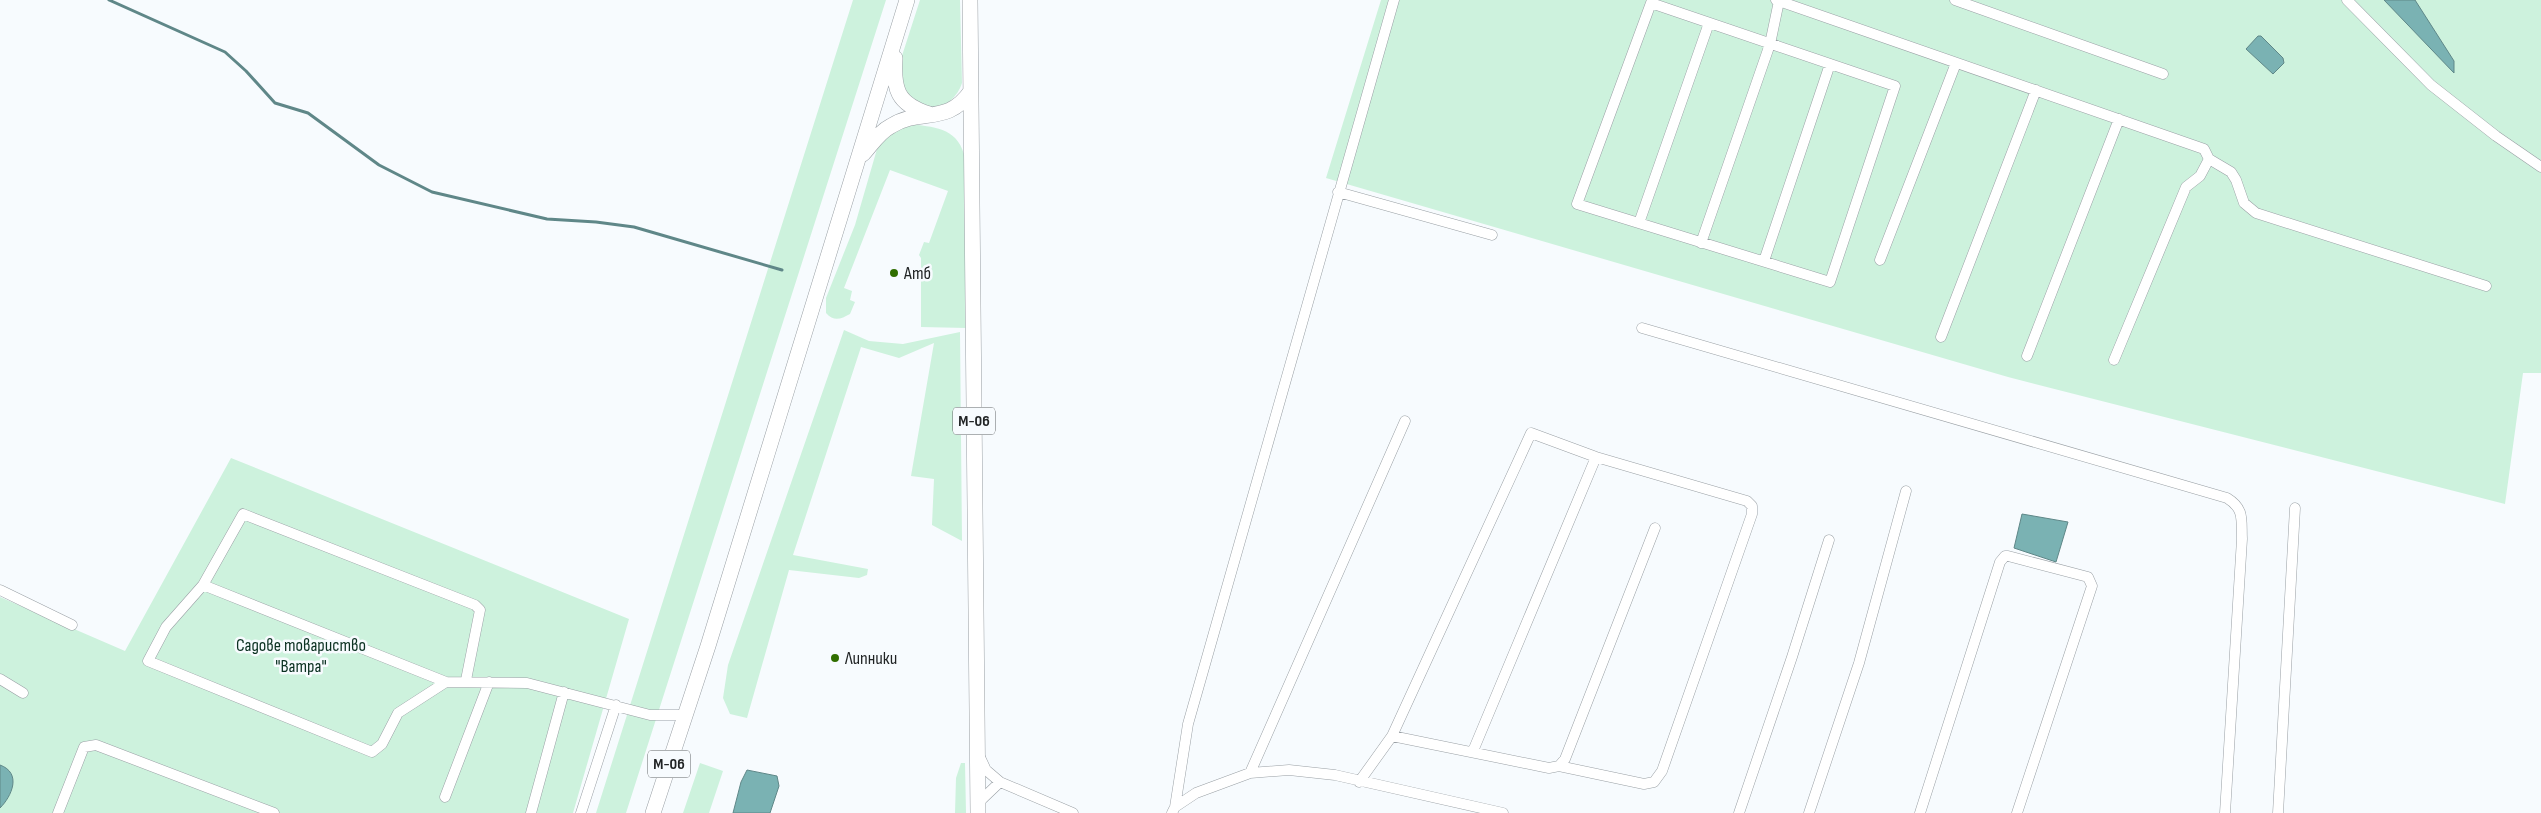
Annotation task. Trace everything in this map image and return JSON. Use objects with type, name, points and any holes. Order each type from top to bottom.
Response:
[{"type":"highway","name":"М-06","points":[[653,813],[907,0]]},
{"type":"highway","name":"М-06","points":[[970,0],[978,808]]},
{"type":"highway","points":[[896,36],[894,73],[896,88],[908,106],[932,115]]},
{"type":"highway","points":[[858,160],[880,134],[890,126],[909,118],[952,110],[971,91]]},
{"type":"street","points":[[1173,810],[1188,724],[1394,0]]},
{"type":"street","points":[[1701,243],[1770,44],[1778,0],[2204,149],[2209,159],[2231,172],[2236,180],[2244,203],[2256,213],[2486,286]]},
{"type":"street","points":[[1955,0],[1973,3],[2162,74]]},
{"type":"street","points":[[2347,0],[2431,85],[2496,136],[2541,167]]},
{"type":"street","points":[[1651,3],[1709,23],[1895,86],[1830,282],[1764,260],[1701,243],[1577,204],[1651,3]]},
{"type":"street","points":[[1639,223],[1709,23]]},
{"type":"street","points":[[1880,260],[1956,63]]},
{"type":"street","points":[[1764,260],[1830,64]]},
{"type":"street","points":[[1941,337],[2036,90]]},
{"type":"street","points":[[2027,356],[2119,119]]},
{"type":"street","points":[[2114,360],[2186,187],[2200,176],[2209,159]]},
{"type":"street","points":[[1338,192],[1492,236]]},
{"type":"street","points":[[1642,328],[2227,498],[2237,504],[2241,512],[2242,540],[2225,813]]},
{"type":"street","points":[[1250,773],[1405,421]]},
{"type":"street","points":[[1359,782],[1392,736],[1531,433],[1596,457],[1747,501],[1752,506],[1752,514],[1662,771],[1654,782],[1644,784],[1559,766],[1549,768],[1392,736]]},
{"type":"street","points":[[1472,751],[1596,457]]},
{"type":"street","points":[[1809,813],[1859,663],[1906,491]]},
{"type":"street","points":[[2278,813],[2295,508]]},
{"type":"street","points":[[466,680],[480,610],[474,605],[250,515],[243,514],[203,584],[166,627],[148,661],[372,752],[382,744],[398,713],[446,682],[466,680],[528,684],[650,715],[685,715]]},
{"type":"street","points":[[1559,766],[1565,759],[1655,528]]},
{"type":"street","points":[[1739,813],[1829,540]]},
{"type":"street","points":[[1920,813],[2000,562],[2005,556],[2008,556],[2088,577],[2092,586],[2017,813]]},
{"type":"street","points":[[203,584],[446,682]]},
{"type":"street","points":[[0,590],[72,625]]},
{"type":"street","points":[[0,679],[23,693]]},
{"type":"street","points":[[445,797],[490,682]]},
{"type":"street","points":[[531,813],[564,692]]},
{"type":"street","points":[[581,813],[616,705]]},
{"type":"street","points":[[58,813],[84,747],[96,745],[274,813]]},
{"type":"street","points":[[978,752],[986,770],[1000,782],[1073,813]]},
{"type":"street","points":[[1173,810],[1196,793],[1250,773],[1311,772],[1359,782],[1469,810],[1502,813]]},
{"type":"street","points":[[978,808],[1000,782]]},
{"type":"green space","points":[[853,0],[886,0],[626,813],[596,813]]},
{"type":"green space","points":[[920,0],[960,0],[962,83],[952,99],[935,108],[922,107],[905,96],[899,65]]},
{"type":"green space","points":[[1381,0],[2541,0],[2541,373],[2523,373],[2505,504],[2008,377],[1326,178]]},
{"type":"green space","points":[[909,124],[935,128],[949,133],[960,145],[964,154],[967,328],[921,327],[921,258],[919,255],[924,242],[929,243],[948,191],[890,170],[844,288],[852,291],[850,300],[855,302],[850,314],[835,319],[826,313],[826,298],[855,225],[881,139]]},
{"type":"green space","points":[[844,330],[869,341],[903,344],[960,332],[962,541],[932,525],[934,479],[911,476],[934,343],[899,358],[861,347],[793,555],[868,569],[867,575],[859,578],[789,570],[747,718],[730,714],[723,698],[728,665]]},
{"type":"green space","name":"Садове товариство \"Ватра\"","points":[[231,458],[629,619],[573,813],[0,813],[0,597],[125,651]]},
{"type":"green space","points":[[700,763],[723,771],[709,813],[683,813]]},
{"type":"green space","points":[[961,763],[965,763],[966,813],[955,813],[956,778]]},
{"type":"water","points":[[2384,0],[2415,0],[2454,61],[2454,73]]},
{"type":"water","points":[[2258,36],[2261,36],[2283,58],[2284,63],[2273,74],[2246,49]]},
{"type":"water","points":[[2022,514],[2068,522],[2056,562],[2014,548]]},
{"type":"water","points":[[0,765],[11,773],[13,785],[8,797],[0,808]]},
{"type":"water","points":[[747,770],[777,776],[779,786],[770,813],[733,813],[741,782]]},
{"type":"waterway","points":[[109,0],[225,52],[246,71],[275,103],[308,113],[379,165],[432,192],[547,219],[634,227],[782,270]]},
{"type":"place","name":"Атб","points":[[894,273]]},
{"type":"place","name":"Липники","points":[[835,658]]}]
